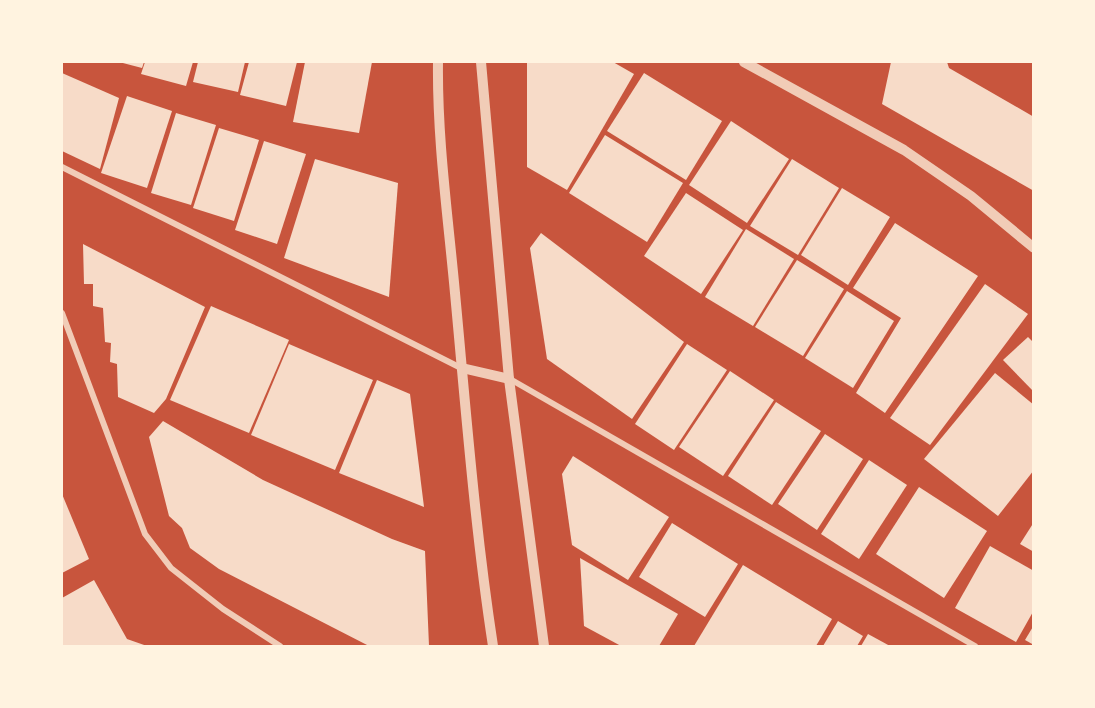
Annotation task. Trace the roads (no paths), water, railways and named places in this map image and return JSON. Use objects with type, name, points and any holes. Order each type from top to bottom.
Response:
[{"type":"street","points":[[438,62],[438,108],[462,368],[481,566],[493,646]]},
{"type":"street","points":[[481,62],[509,378],[543,646]]},
{"type":"street","points":[[744,62],[904,150],[970,196],[1034,249]]},
{"type":"street","points":[[62,167],[462,368],[509,378],[975,646]]},
{"type":"street","points":[[62,313],[145,534],[171,568],[223,609],[280,646]]}]
